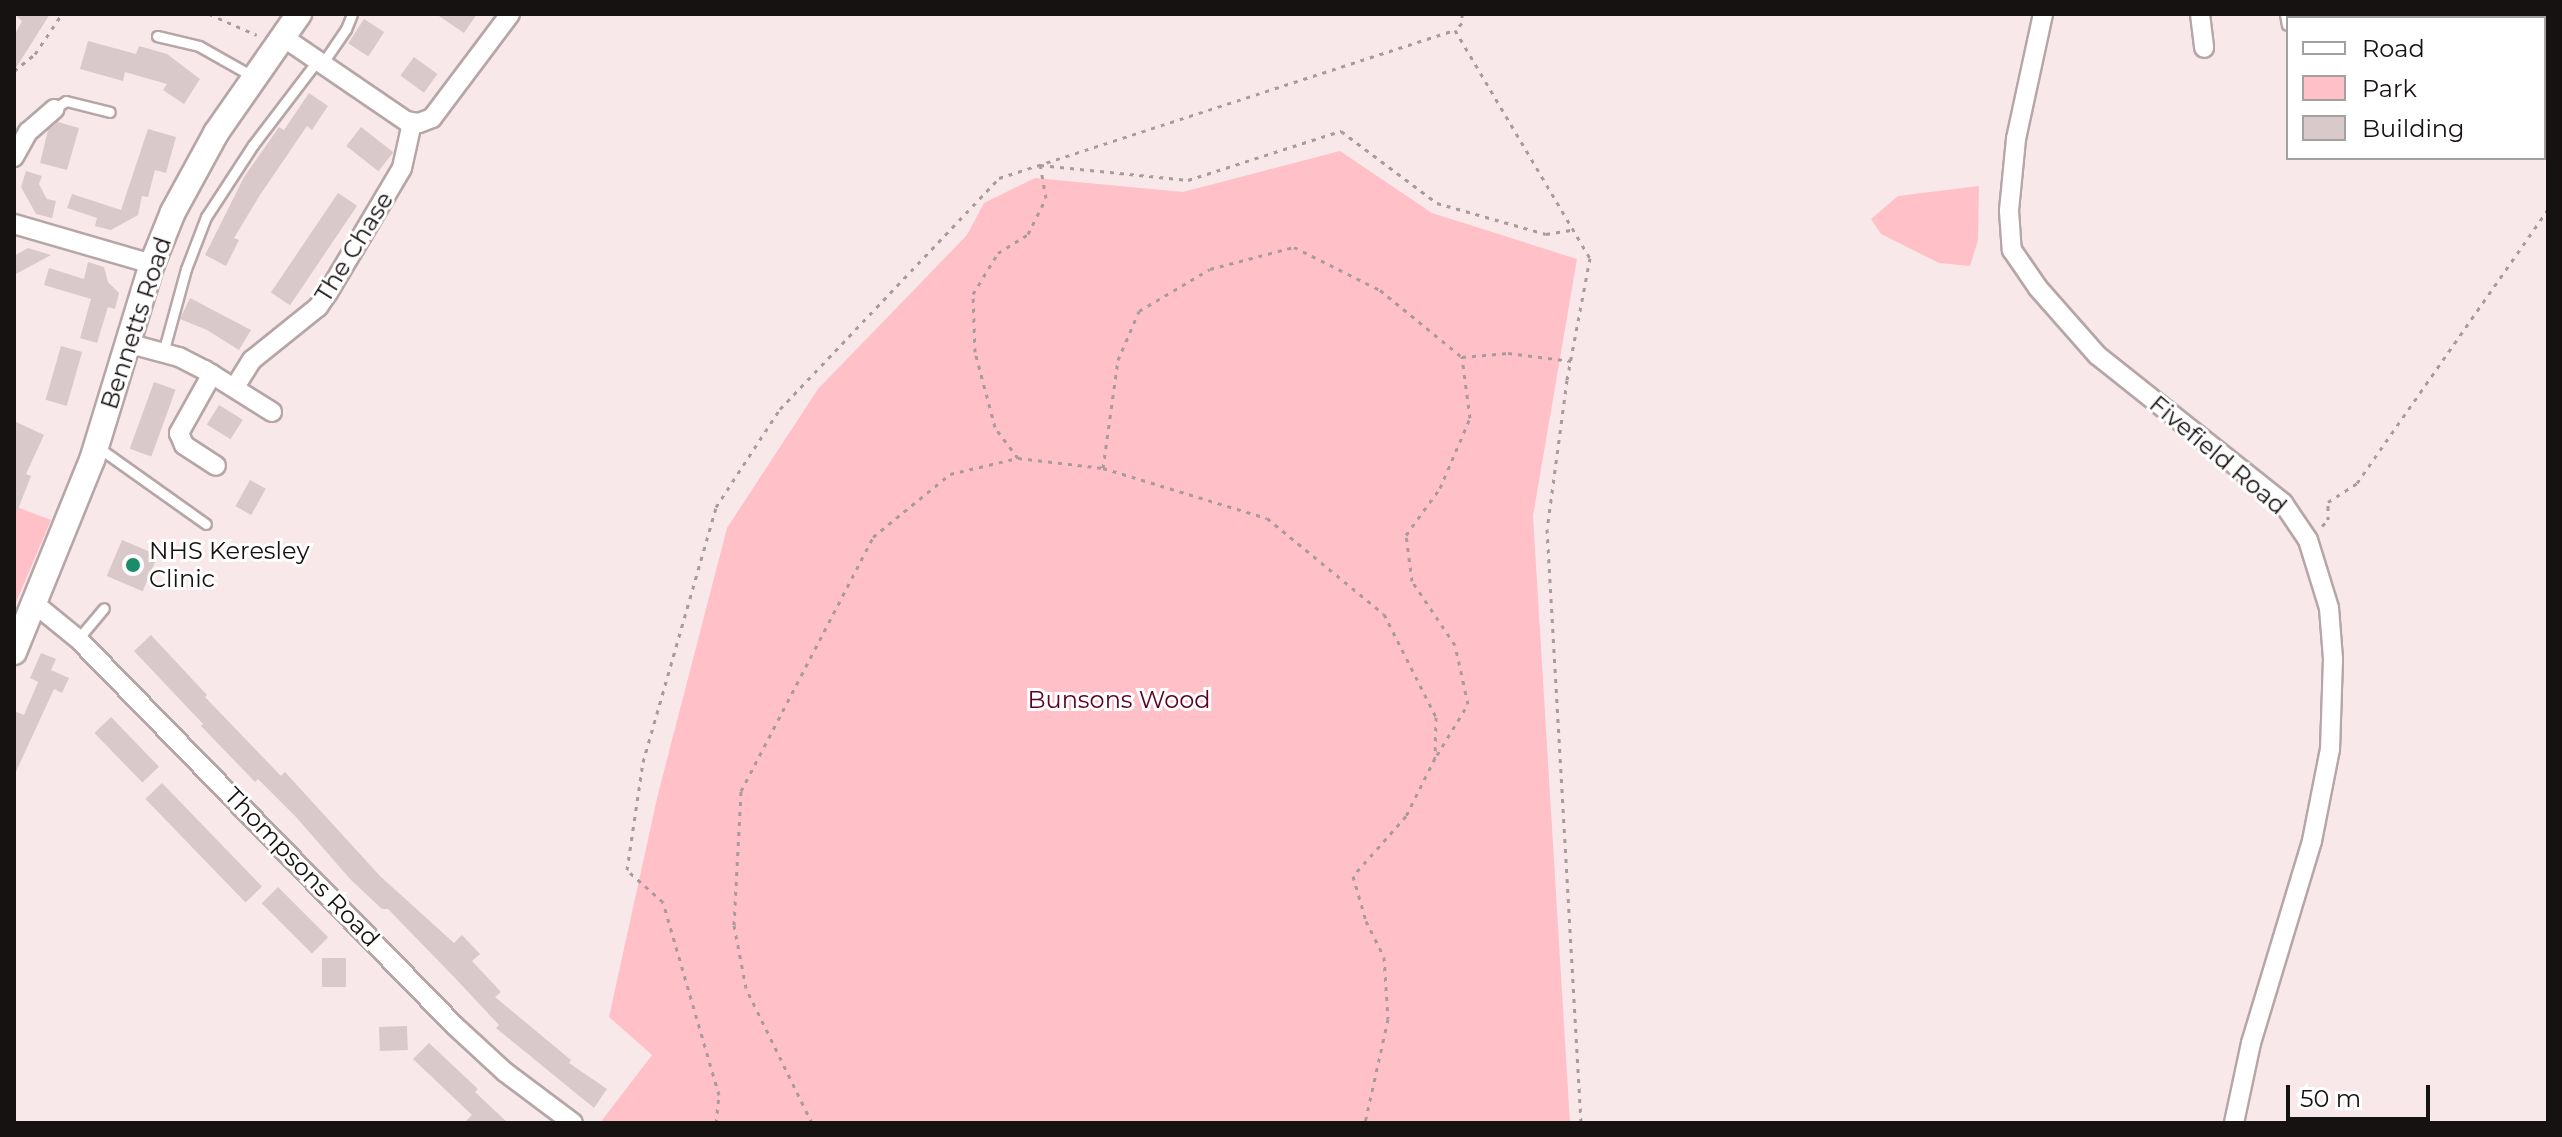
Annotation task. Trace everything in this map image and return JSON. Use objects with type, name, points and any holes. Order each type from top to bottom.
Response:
[{"type":"street","name":"Bennetts Road","points":[[14,652],[97,446],[152,264],[186,184],[299,14]]},
{"type":"street","points":[[279,42],[320,62],[412,123],[432,118],[510,14]]},
{"type":"street","name":"Fivefield Road","points":[[2043,14],[2016,139],[2009,211],[2012,250],[2038,288],[2097,355],[2283,503],[2308,540],[2329,608],[2333,659],[2330,749],[2312,841],[2251,1043],[2234,1123]]},
{"type":"street","points":[[2200,14],[2204,48]]},
{"type":"street","points":[[14,157],[28,132],[54,109]]},
{"type":"street","name":"The Chase","points":[[235,387],[252,360],[318,307],[329,291],[402,168],[412,123]]},
{"type":"street","points":[[14,224],[152,264]]},
{"type":"street","points":[[127,343],[163,353],[212,374],[272,412]]},
{"type":"street","points":[[212,374],[179,433],[184,445],[216,466]]},
{"type":"street","name":"Thompsons Road","points":[[35,604],[78,639],[455,1026],[505,1072],[573,1123]]},
{"type":"lane","points":[[163,353],[186,269],[206,217],[253,145],[346,29],[352,14]]},
{"type":"lane","points":[[157,36],[199,46],[255,77]]},
{"type":"lane","points":[[54,109],[66,101],[110,112]]},
{"type":"lane","points":[[97,446],[206,524]]},
{"type":"lane","points":[[78,639],[104,608]]},
{"type":"path","points":[[14,71],[35,54],[62,14]]},
{"type":"path","points":[[209,14],[279,42]]},
{"type":"path","points":[[716,1123],[719,1095],[663,902],[627,870],[643,762],[716,507],[780,409],[999,178],[1455,30],[1462,23],[1462,14]]},
{"type":"path","points":[[1455,30],[1590,258],[1571,361],[1547,529],[1581,1123]]},
{"type":"path","points":[[1040,165],[1188,180],[1341,131],[1437,203],[1546,234],[1572,230]]},
{"type":"path","points":[[1018,458],[995,427],[975,352],[973,294],[998,253],[1028,234],[1046,198],[1040,165]]},
{"type":"path","points":[[2308,540],[2328,520],[2328,502],[2357,483],[2548,209]]},
{"type":"path","points":[[1103,468],[1118,360],[1139,311],[1210,269],[1294,247],[1380,290],[1462,357],[1470,418],[1440,488],[1406,535],[1412,581],[1455,645],[1468,704],[1435,758],[1406,816],[1353,876],[1366,921],[1384,957],[1388,1019],[1365,1123]]},
{"type":"path","points":[[1462,357],[1508,353],[1571,361]]},
{"type":"path","points":[[812,1123],[746,988],[734,925],[741,791],[873,537],[950,474],[1018,458],[1103,468],[1267,518],[1384,614],[1436,717],[1435,758]]},
{"type":"green space","name":"Bunsons Wood","points":[[1340,151],[1432,213],[1577,259],[1533,516],[1570,1123],[600,1123],[652,1055],[609,1017],[658,794],[727,528],[818,389],[967,235],[984,203],[1035,178],[1183,192]]},
{"type":"green space","points":[[1979,186],[1978,240],[1970,266],[1939,263],[1881,234],[1871,219],[1898,196]]},
{"type":"green space","points":[[14,506],[51,520],[14,607]]},
{"type":"building","points":[[14,14],[50,14],[14,71],[14,36],[22,21]]},
{"type":"building","points":[[436,14],[477,14],[464,33]]},
{"type":"building","points":[[364,19],[384,32],[368,56],[348,43]]},
{"type":"building","points":[[88,41],[136,54],[139,46],[167,54],[200,79],[184,104],[163,90],[167,84],[125,72],[123,81],[80,69]]},
{"type":"building","points":[[414,57],[437,74],[424,93],[400,76]]},
{"type":"building","points":[[309,93],[328,106],[312,130],[307,126],[260,195],[234,238],[239,240],[226,266],[205,255],[244,177],[279,127],[284,130]]},
{"type":"building","points":[[58,122],[79,128],[67,170],[40,163],[48,130]]},
{"type":"building","points":[[361,127],[393,152],[379,171],[346,146]]},
{"type":"building","points":[[148,129],[176,137],[166,173],[155,170],[148,197],[142,196],[138,215],[111,230],[95,226],[97,218],[67,208],[72,194],[121,210]]},
{"type":"building","points":[[26,171],[42,176],[39,184],[43,192],[47,199],[56,201],[52,218],[36,214],[21,187]]},
{"type":"building","points":[[338,193],[357,206],[290,305],[271,292]]},
{"type":"building","points":[[28,248],[51,255],[14,275],[14,256]]},
{"type":"building","points":[[88,262],[104,267],[108,282],[119,293],[115,309],[108,307],[97,343],[80,338],[91,299],[44,285],[49,268],[84,279]]},
{"type":"building","points":[[190,298],[251,330],[239,350],[207,330],[180,319]]},
{"type":"building","points":[[61,346],[82,352],[67,406],[46,400]]},
{"type":"building","points":[[154,382],[176,390],[151,457],[130,449]]},
{"type":"building","points":[[219,405],[243,420],[231,439],[207,425]]},
{"type":"building","points":[[14,421],[44,435],[26,474],[31,476],[15,517]]},
{"type":"building","points":[[250,480],[266,489],[251,515],[235,506]]},
{"type":"building","name":"NHS Keresley Clinic","points":[[122,540],[158,555],[143,591],[107,576]]},
{"type":"building","points":[[151,635],[207,695],[205,697],[281,776],[285,772],[380,876],[454,943],[462,935],[480,954],[472,961],[501,992],[495,997],[571,1060],[569,1063],[607,1089],[594,1108],[496,1028],[499,1025],[388,909],[382,909],[351,880],[296,817],[258,779],[255,782],[201,726],[203,724],[134,651]]},
{"type":"building","points":[[41,653],[56,659],[51,670],[69,678],[62,693],[54,689],[14,776],[14,711],[24,715],[38,682],[30,678]]},
{"type":"building","points":[[111,717],[159,767],[142,783],[94,733]]},
{"type":"building","points":[[162,783],[262,887],[245,903],[145,799]]},
{"type":"building","points":[[278,887],[328,937],[312,953],[262,903]]},
{"type":"building","points":[[322,958],[346,958],[346,987],[322,987]]},
{"type":"building","points":[[407,1026],[408,1050],[380,1051],[379,1027]]},
{"type":"building","points":[[429,1043],[478,1089],[475,1092],[508,1123],[464,1123],[472,1115],[413,1059]]},
{"type":"place","name":"NHS Keresley Clinic","points":[[133,565]]}]
